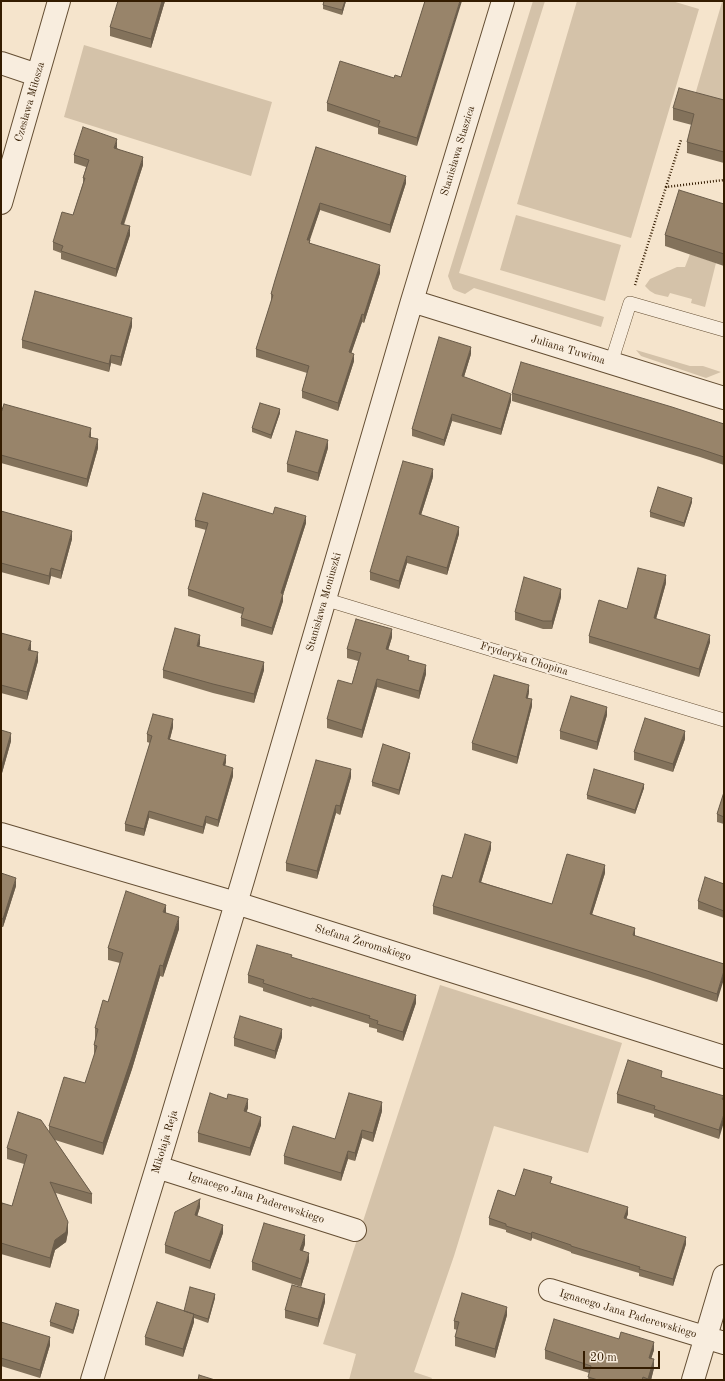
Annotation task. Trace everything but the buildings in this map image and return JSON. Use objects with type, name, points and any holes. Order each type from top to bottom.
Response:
[{"type":"street","name":"Czesława Miłosza","points":[[1,203],[59,1]]},
{"type":"street","name":"Stanisława Staszica","points":[[412,301],[503,1]]},
{"type":"street","points":[[1,63],[37,75]]},
{"type":"street","name":"Juliana Tuwima","points":[[412,301],[724,398]]},
{"type":"street","name":"Stanisława Moniuszki","points":[[236,903],[412,301]]},
{"type":"street","name":"Stefana Żeromskiego","points":[[1,834],[236,903],[724,1057]]},
{"type":"street","name":"Mikołaja Reja","points":[[92,1380],[236,903]]},
{"type":"street","name":"Ignacego Jana Paderewskiego","points":[[157,1167],[355,1230]]},
{"type":"street","points":[[693,1380],[715,1340],[724,1276]]},
{"type":"street","name":"Ignacego Jana Paderewskiego","points":[[550,1290],[715,1340]]},
{"type":"lane","points":[[611,363],[630,302],[724,330]]},
{"type":"lane","name":"Fryderyka Chopina","points":[[324,599],[724,720]]},
{"type":"path","points":[[630,302],[681,140]]},
{"type":"path","points":[[666,187],[724,180]]},
{"type":"shaded area","points":[[533,1],[545,1],[459,273],[604,317],[601,327],[474,288],[465,294],[453,289],[448,276]]},
{"type":"shaded area","points":[[577,1],[672,1],[699,9],[631,238],[517,204]]},
{"type":"shaded area","points":[[722,2],[724,3],[724,104],[695,95]]},
{"type":"shaded area","points":[[84,45],[272,102],[251,176],[64,117]]},
{"type":"shaded area","points":[[516,215],[621,245],[605,301],[500,270]]},
{"type":"shaded area","points":[[690,254],[716,263],[705,307],[691,303],[692,299],[670,293],[668,297],[655,294],[645,286],[650,279],[677,267],[685,267]]},
{"type":"shaded area","points":[[636,350],[690,366],[703,366],[721,372],[706,378],[641,356]]},
{"type":"shaded area","points":[[440,985],[622,1043],[588,1153],[494,1126],[454,1256],[414,1372],[432,1378],[431,1380],[349,1380],[356,1354],[323,1344]]}]
